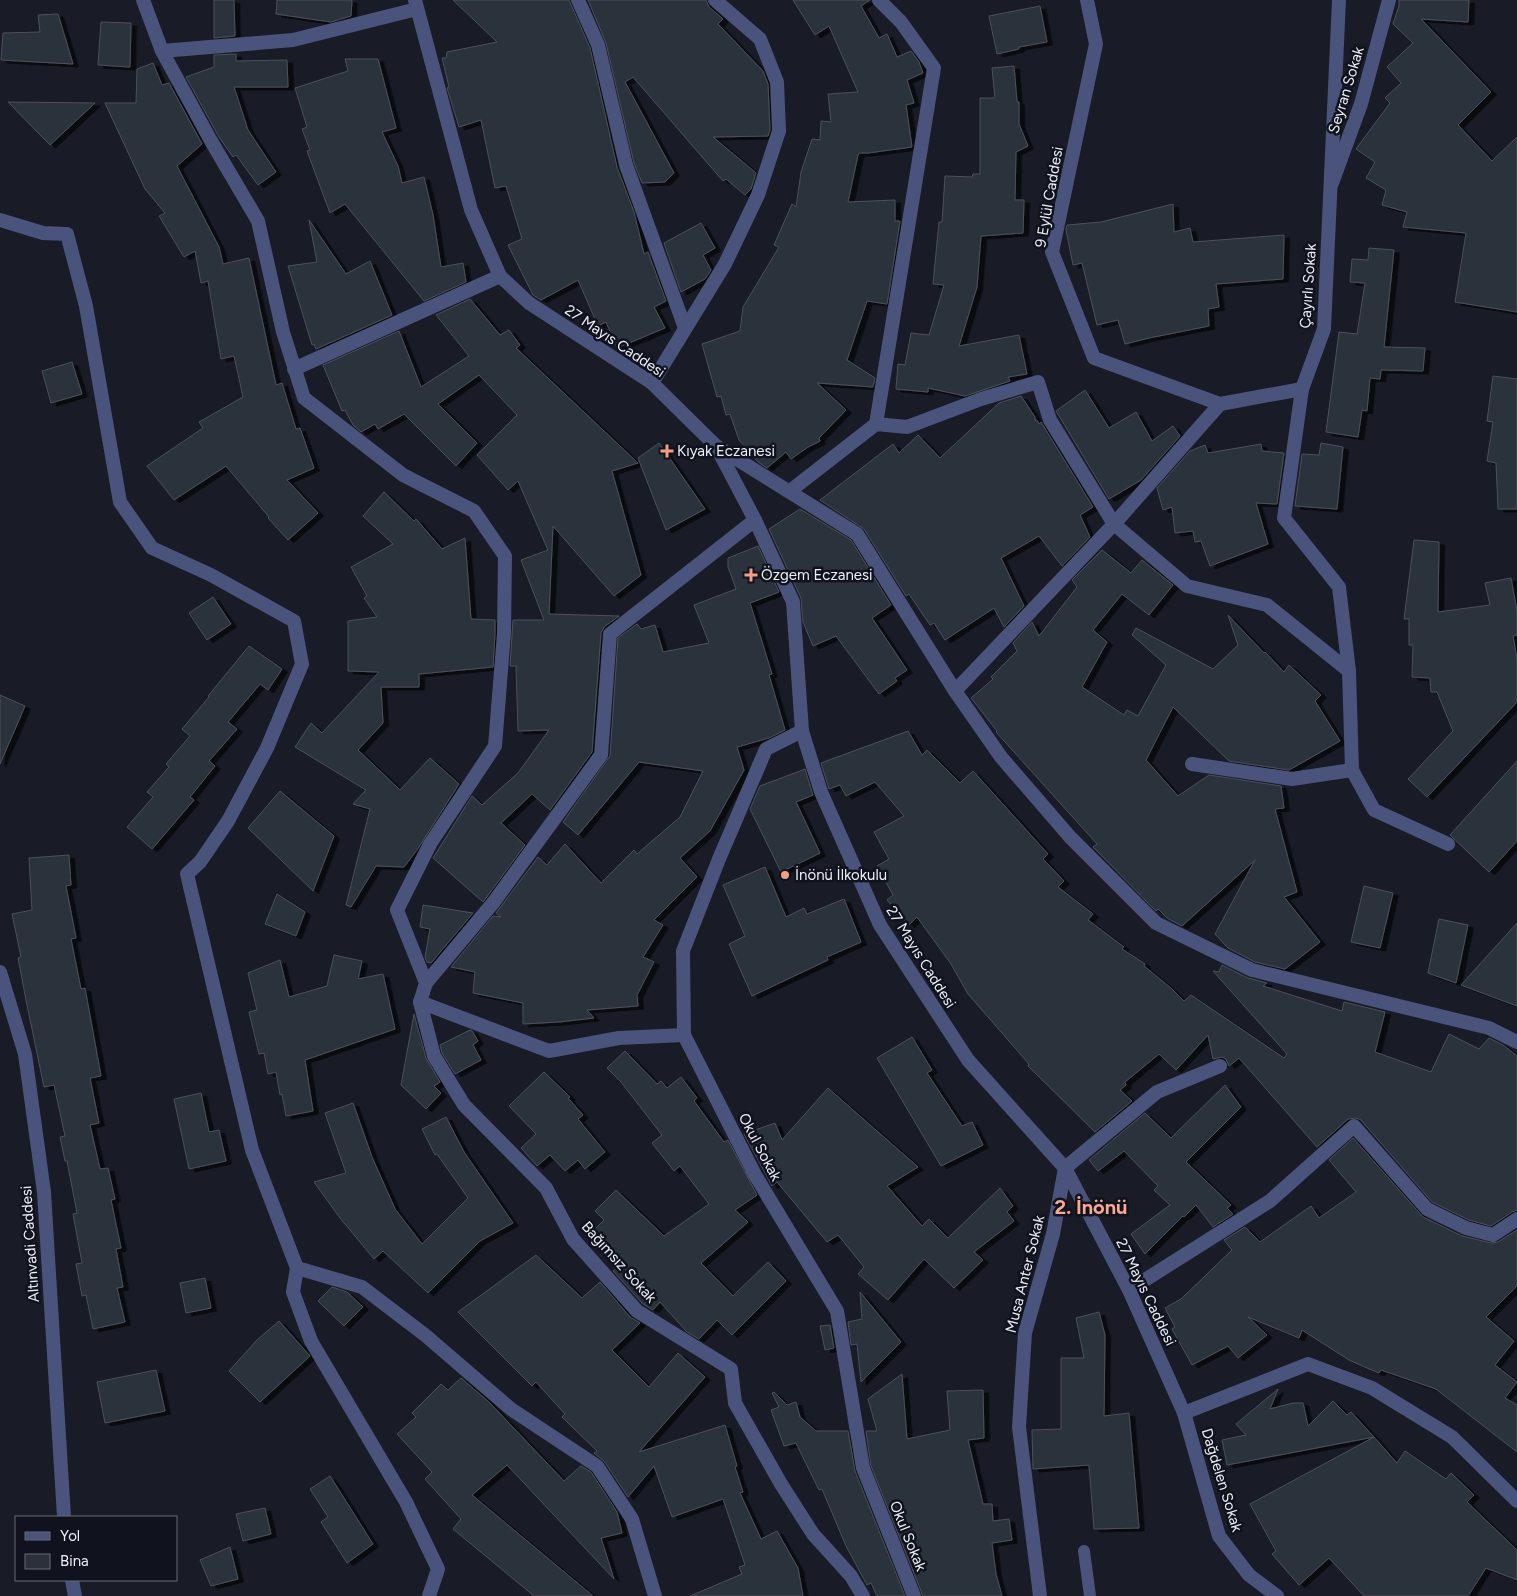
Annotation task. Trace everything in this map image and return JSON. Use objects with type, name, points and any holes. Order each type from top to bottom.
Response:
[{"type":"street","points":[[144,0],[162,51],[211,142],[258,221],[283,332],[304,398],[403,475],[474,511],[505,556],[504,633],[495,746],[430,844],[397,910],[426,983]]},
{"type":"street","points":[[578,0],[598,45],[626,165],[685,328]]},
{"type":"street","points":[[652,382],[725,264],[758,195],[780,131],[777,82],[760,39],[715,0]]},
{"type":"street","points":[[790,491],[876,424],[934,68],[901,22],[879,0]]},
{"type":"street","name":"9 Eylül Caddesi","points":[[1087,0],[1096,44],[1052,252],[1094,358],[1220,404]]},
{"type":"street","name":"Çayırlı Sokak","points":[[1339,0],[1324,329],[1302,389],[1284,518],[1339,587],[1349,671],[1352,770]]},
{"type":"street","name":"Seyran Sokak","points":[[1330,188],[1361,104],[1389,0]]},
{"type":"street","points":[[162,51],[293,40],[416,5]]},
{"type":"street","name":"27 Mayıs Caddesi","points":[[416,5],[472,210],[500,276],[529,303],[652,382],[716,446],[756,520],[793,602],[802,731],[821,792],[880,925],[968,1060],[1065,1168],[1130,1290],[1184,1412]]},
{"type":"street","points":[[0,220],[43,233],[67,234],[86,306],[120,502],[152,548],[211,575],[294,621],[302,664],[267,748],[228,821],[200,862],[187,874],[252,1150],[296,1268],[293,1292],[311,1341],[406,1502],[438,1569],[430,1596]]},
{"type":"street","points":[[294,369],[500,276]]},
{"type":"street","points":[[876,424],[907,427],[981,399],[1038,382],[1050,420],[1114,524],[1187,586],[1268,606],[1349,671]]},
{"type":"street","points":[[955,691],[1114,524],[1220,404],[1302,389]]},
{"type":"street","points":[[716,446],[857,534],[955,691],[1001,757],[1070,837],[1156,922],[1252,970],[1489,1028],[1517,1042]]},
{"type":"street","points":[[684,1035],[619,1038],[549,1052],[420,1002],[426,983],[493,903],[601,755],[610,634],[756,520]]},
{"type":"street","name":"Okul Sokak","points":[[802,731],[766,749],[719,859],[683,951],[684,1035],[755,1175],[837,1311],[862,1468],[914,1596]]},
{"type":"street","points":[[1192,764],[1292,780],[1352,770],[1374,810],[1448,844]]},
{"type":"street","name":"Altınvadi Caddesi","points":[[0,972],[25,1054],[44,1192],[64,1516]]},
{"type":"street","name":"Bağımsız Sokak","points":[[420,1002],[434,1056],[464,1106],[546,1188],[573,1239],[637,1311],[731,1369],[735,1403],[781,1484],[813,1534],[851,1576],[863,1596]]},
{"type":"street","points":[[1065,1168],[1157,1092],[1220,1066]]},
{"type":"street","points":[[1130,1290],[1270,1202],[1354,1126],[1428,1209],[1466,1228],[1493,1235],[1517,1219]]},
{"type":"street","name":"Musa Anter Sokak","points":[[1040,1596],[1019,1427],[1025,1333],[1052,1234],[1065,1168]]},
{"type":"street","points":[[296,1268],[362,1287],[425,1335],[511,1409],[597,1466],[632,1519],[655,1596]]},
{"type":"street","points":[[1184,1412],[1308,1364],[1372,1388],[1452,1437],[1517,1501]]},
{"type":"street","name":"Dağdelen Sokak","points":[[1184,1412],[1219,1536],[1249,1576],[1277,1596]]},
{"type":"street","points":[[72,1581],[75,1596]]},
{"type":"lane","points":[[1084,1551],[1090,1596]]},
{"type":"building","points":[[214,0],[234,0],[235,36],[214,38]]},
{"type":"building","points":[[277,0],[352,0],[351,16],[331,22],[276,14]]},
{"type":"building","points":[[453,0],[569,0],[590,48],[617,167],[634,212],[644,254],[648,252],[666,301],[654,307],[665,328],[617,348],[606,322],[598,326],[578,280],[541,300],[533,295],[508,245],[522,239],[506,186],[495,188],[481,120],[459,127],[447,88],[449,87],[442,58],[446,58],[447,52],[497,42]]},
{"type":"building","points":[[588,0],[706,0],[709,7],[723,19],[718,24],[763,71],[768,84],[770,130],[768,136],[713,137],[756,173],[751,189],[745,195],[726,179],[723,181],[633,77],[625,82],[674,173],[665,182],[642,183],[634,163],[606,43]]},
{"type":"building","points":[[793,0],[870,0],[861,6],[879,38],[887,34],[897,57],[911,51],[919,62],[923,73],[907,80],[914,103],[906,105],[912,147],[860,153],[848,202],[895,200],[895,221],[900,221],[887,304],[867,301],[847,360],[875,378],[873,387],[817,383],[846,410],[819,438],[820,441],[791,459],[786,452],[767,468],[758,462],[739,440],[730,414],[726,415],[721,396],[717,397],[702,344],[740,331],[743,307],[779,247],[774,245],[792,204],[796,207],[801,172],[812,139],[820,140],[821,121],[831,122],[828,94],[858,92],[829,26],[815,35]]},
{"type":"building","points":[[1399,0],[1469,0],[1468,22],[1421,19],[1491,92],[1458,125],[1492,161],[1517,137],[1517,312],[1455,302],[1466,233],[1403,227],[1407,212],[1382,205],[1386,190],[1366,178],[1375,162],[1356,149],[1390,103],[1385,98],[1401,83],[1387,67],[1413,43],[1393,24]]},
{"type":"building","points":[[1040,6],[1047,42],[1019,47],[1019,49],[997,54],[989,16]]},
{"type":"building","points":[[58,14],[73,64],[1,60],[3,33],[40,32],[38,15]]},
{"type":"building","points":[[101,22],[131,23],[130,67],[98,65]]},
{"type":"building","points":[[236,54],[236,61],[287,60],[288,87],[234,87],[248,130],[276,172],[258,185],[236,155],[233,157],[219,137],[186,77],[214,67],[214,55]]},
{"type":"building","points":[[345,59],[378,59],[396,128],[382,132],[398,166],[402,183],[424,177],[433,215],[441,267],[463,263],[466,282],[424,301],[345,204],[330,213],[307,151],[310,150],[302,129],[307,127],[295,88],[348,71]]},
{"type":"building","points":[[153,63],[162,85],[169,83],[202,144],[177,166],[219,247],[223,264],[249,258],[276,385],[282,383],[296,429],[300,428],[314,468],[287,480],[318,513],[288,540],[226,466],[174,500],[147,466],[203,428],[199,422],[243,397],[234,356],[221,359],[208,281],[201,283],[195,251],[184,257],[159,216],[165,213],[145,189],[105,103],[136,103],[137,69]]},
{"type":"building","points":[[1014,66],[1017,102],[1019,102],[1019,124],[1028,146],[1016,152],[1015,200],[1024,200],[1023,233],[981,236],[977,287],[959,346],[1019,335],[1027,374],[1008,377],[1010,381],[965,396],[928,388],[928,392],[896,389],[898,364],[905,365],[911,333],[929,335],[944,285],[933,284],[939,222],[942,222],[945,176],[972,177],[973,174],[980,174],[980,98],[995,98],[992,68]]},
{"type":"building","points":[[8,102],[95,103],[50,145]]},
{"type":"building","points":[[1173,204],[1174,232],[1190,228],[1193,242],[1284,235],[1283,279],[1216,284],[1219,307],[1208,309],[1209,326],[1125,344],[1118,320],[1097,325],[1082,263],[1073,265],[1066,230],[1067,225],[1101,222]]},
{"type":"building","points":[[309,220],[346,274],[370,261],[392,315],[316,349],[314,344],[312,345],[288,266],[317,262]]},
{"type":"building","points":[[701,223],[715,248],[703,255],[711,270],[705,279],[681,292],[664,243]]},
{"type":"building","points":[[1369,248],[1394,250],[1384,347],[1425,348],[1423,371],[1381,370],[1380,379],[1370,378],[1367,411],[1362,410],[1358,437],[1326,432],[1339,332],[1357,334],[1365,283],[1350,282],[1352,259],[1368,260]]},
{"type":"building","points":[[470,299],[500,335],[509,330],[520,345],[516,348],[638,463],[612,471],[641,575],[614,596],[553,526],[549,614],[619,616],[604,627],[601,633],[592,752],[550,810],[532,794],[501,823],[525,845],[483,902],[433,858],[472,796],[482,805],[518,773],[549,730],[518,731],[516,666],[510,666],[513,620],[544,620],[521,560],[548,550],[518,481],[508,490],[477,455],[517,415],[479,375],[438,404],[477,443],[456,466],[404,414],[378,429],[375,424],[361,432],[353,425],[345,410],[342,411],[323,365],[399,331],[421,387],[469,356],[436,315]]},
{"type":"building","points":[[72,362],[82,394],[51,403],[42,371]]},
{"type":"building","points":[[1493,376],[1517,379],[1517,509],[1498,509],[1496,463],[1487,461],[1493,422],[1487,421]]},
{"type":"building","points":[[1085,390],[1109,428],[1136,412],[1152,441],[1173,426],[1180,436],[1141,480],[1109,499],[1056,411]]},
{"type":"building","points":[[1021,396],[1035,417],[1035,421],[1037,420],[1039,424],[1041,422],[1093,507],[1080,515],[1090,537],[1062,566],[1039,536],[1001,558],[1024,606],[1004,627],[994,608],[945,640],[934,623],[930,625],[909,594],[906,596],[864,529],[820,500],[893,444],[899,453],[918,435],[940,458],[999,403]]},
{"type":"building","points":[[659,443],[705,509],[666,530],[638,458]]},
{"type":"building","points":[[1321,443],[1343,447],[1337,509],[1295,506],[1302,454],[1319,455]]},
{"type":"building","points":[[1261,444],[1262,451],[1284,453],[1277,504],[1256,503],[1268,544],[1210,566],[1201,541],[1195,542],[1193,531],[1175,533],[1172,507],[1163,510],[1157,488],[1190,451],[1205,445],[1208,453]]},
{"type":"building","points":[[384,492],[414,521],[416,519],[442,549],[465,538],[471,619],[495,620],[493,667],[419,674],[419,687],[381,687],[383,723],[358,750],[400,790],[430,758],[459,784],[404,867],[376,866],[351,907],[346,905],[370,809],[353,804],[366,790],[295,747],[311,723],[322,733],[379,672],[348,671],[348,621],[377,617],[364,598],[367,596],[351,567],[393,544],[363,516]]},
{"type":"building","points":[[800,509],[851,540],[891,605],[872,618],[907,670],[895,678],[897,681],[879,694],[836,636],[813,646],[803,622],[801,598],[769,529]]},
{"type":"building","points":[[1414,540],[1439,542],[1438,612],[1490,605],[1485,583],[1511,578],[1517,611],[1517,635],[1513,636],[1517,659],[1517,702],[1427,797],[1408,779],[1453,731],[1437,692],[1431,692],[1430,678],[1412,677],[1413,645],[1409,645],[1409,619],[1404,619]]},
{"type":"building","points":[[758,546],[779,592],[750,603],[772,674],[769,675],[785,730],[769,738],[737,747],[744,770],[710,831],[680,858],[697,877],[654,920],[663,925],[643,957],[654,962],[637,995],[638,1006],[587,1010],[594,1018],[523,1024],[523,1003],[473,993],[475,972],[451,967],[493,916],[501,917],[496,913],[538,857],[547,865],[565,844],[601,883],[634,850],[637,854],[680,817],[703,771],[639,762],[578,835],[563,822],[610,756],[618,638],[637,624],[641,629],[655,625],[663,652],[709,643],[694,605],[736,589],[728,567],[728,558]]},
{"type":"building","points":[[1102,550],[1131,573],[1142,560],[1173,585],[1149,615],[1122,594],[1093,630],[1107,642],[1082,687],[1124,715],[1127,710],[1138,716],[1166,665],[1132,635],[1136,628],[1213,669],[1238,645],[1228,615],[1284,672],[1289,665],[1321,695],[1315,701],[1340,741],[1289,770],[1229,761],[1173,707],[1146,760],[1178,796],[1209,775],[1281,786],[1284,808],[1275,809],[1297,892],[1284,897],[1320,942],[1285,969],[1255,962],[1228,948],[1215,934],[1255,860],[1182,926],[1167,918],[1158,909],[1156,911],[1093,847],[1097,844],[996,732],[971,698],[993,679],[991,677],[1017,651],[1013,643],[1032,622],[1039,636],[1077,587],[1072,580]]},
{"type":"building","points":[[213,597],[231,624],[207,640],[189,613]]},
{"type":"building","points":[[249,646],[282,669],[268,690],[260,684],[228,722],[237,729],[209,761],[215,766],[190,797],[194,800],[152,849],[127,827],[153,797],[147,792],[169,767],[166,764],[190,736],[182,729]]},
{"type":"building","points":[[0,695],[25,706],[0,764]]},
{"type":"building","points":[[908,731],[922,755],[927,750],[960,783],[973,771],[1048,854],[1043,859],[1064,881],[1058,887],[1093,914],[1088,920],[1124,947],[1122,949],[1145,964],[1144,966],[1184,1001],[1191,995],[1284,1058],[1287,1054],[1213,971],[1219,972],[1222,965],[1248,978],[1267,983],[1263,986],[1342,1011],[1344,1002],[1385,1012],[1375,1052],[1431,1072],[1449,1034],[1479,1049],[1489,1038],[1503,1045],[1517,1056],[1517,1210],[1491,1226],[1469,1220],[1432,1202],[1361,1120],[1356,1118],[1348,1119],[1317,1147],[1239,1058],[1229,1066],[1226,1059],[1222,1057],[1213,1059],[1208,1035],[1176,1070],[1159,1054],[1125,1082],[1126,1085],[1120,1090],[1132,1101],[1095,1132],[1028,1066],[1029,1064],[968,994],[951,964],[917,917],[909,925],[887,900],[893,895],[877,866],[889,859],[874,832],[904,816],[875,782],[846,796],[840,785],[829,789],[821,763]]},
{"type":"building","points":[[1517,761],[1517,841],[1489,872],[1450,835]]},
{"type":"building","points":[[805,769],[813,795],[796,802],[820,853],[781,872],[750,809],[760,786]]},
{"type":"building","points":[[280,791],[334,836],[313,891],[248,828]]},
{"type":"building","points":[[69,855],[71,885],[66,886],[76,938],[71,939],[81,989],[85,988],[101,1076],[90,1078],[99,1123],[90,1125],[100,1169],[108,1168],[115,1199],[111,1200],[121,1248],[116,1249],[123,1287],[117,1288],[125,1322],[93,1329],[86,1295],[82,1296],[76,1264],[82,1263],[73,1214],[77,1213],[67,1161],[65,1161],[60,1137],[65,1136],[54,1085],[44,1087],[18,958],[21,957],[12,914],[32,910],[29,858]]},
{"type":"building","points":[[765,867],[786,917],[804,908],[807,914],[844,899],[861,942],[827,957],[828,960],[752,996],[729,944],[745,936],[723,885]]},
{"type":"building","points":[[1364,886],[1393,893],[1380,948],[1351,942]]},
{"type":"building","points":[[277,894],[305,912],[296,936],[265,924]]},
{"type":"building","points":[[423,905],[473,913],[431,963],[427,962],[425,957],[430,929],[420,927]]},
{"type":"building","points":[[1439,919],[1468,925],[1456,983],[1428,973]]},
{"type":"building","points":[[1517,923],[1517,1006],[1461,985]]},
{"type":"building","points":[[334,955],[362,961],[358,979],[383,974],[395,1029],[305,1060],[313,1111],[286,1116],[276,1072],[268,1074],[264,1053],[259,1054],[249,1012],[257,1010],[248,973],[280,960],[289,997],[327,986]]},
{"type":"building","points":[[414,1014],[426,1058],[440,1082],[434,1086],[441,1093],[426,1109],[401,1085]]},
{"type":"building","points":[[470,1030],[478,1041],[473,1045],[481,1060],[455,1074],[442,1053],[440,1045]]},
{"type":"building","points":[[912,1037],[932,1070],[927,1073],[962,1126],[972,1122],[983,1145],[941,1166],[877,1058]]},
{"type":"building","points":[[625,1051],[657,1084],[661,1081],[667,1088],[681,1077],[697,1098],[694,1101],[724,1142],[728,1140],[757,1195],[735,1210],[748,1222],[701,1263],[733,1296],[768,1262],[786,1281],[732,1335],[717,1320],[699,1339],[687,1332],[660,1302],[653,1310],[643,1304],[613,1271],[621,1264],[592,1232],[604,1220],[595,1211],[616,1190],[664,1236],[709,1204],[680,1166],[674,1171],[652,1143],[662,1135],[621,1082],[607,1068]]},
{"type":"building","points":[[544,1072],[570,1097],[568,1098],[583,1115],[578,1119],[605,1152],[585,1169],[578,1160],[565,1171],[550,1155],[537,1166],[521,1148],[536,1134],[509,1106]]},
{"type":"building","points":[[1225,1085],[1241,1107],[1186,1162],[1231,1205],[1227,1208],[1233,1214],[1213,1227],[1196,1205],[1145,1254],[1131,1234],[1170,1205],[1154,1190],[1158,1186],[1124,1151],[1098,1171],[1089,1160],[1145,1113],[1171,1138]]},
{"type":"building","points":[[828,1088],[918,1167],[887,1186],[922,1226],[929,1219],[948,1238],[1000,1188],[1013,1206],[1007,1212],[1014,1221],[974,1252],[983,1260],[954,1288],[924,1259],[888,1300],[858,1274],[864,1267],[838,1235],[827,1242],[777,1182],[772,1186],[744,1134],[775,1123],[782,1140]]},
{"type":"building","points":[[201,1093],[209,1132],[219,1130],[226,1161],[189,1169],[174,1099]]},
{"type":"building","points":[[353,1103],[372,1157],[395,1209],[422,1244],[468,1198],[437,1154],[435,1155],[422,1129],[446,1117],[464,1152],[513,1223],[480,1241],[428,1293],[383,1251],[374,1259],[340,1218],[314,1182],[346,1173],[325,1113]]},
{"type":"building","points":[[1353,1138],[1423,1217],[1462,1236],[1491,1243],[1498,1242],[1517,1230],[1517,1286],[1486,1317],[1514,1341],[1495,1365],[1517,1382],[1505,1398],[1517,1405],[1517,1452],[1436,1389],[1381,1370],[1379,1373],[1369,1369],[1349,1360],[1302,1330],[1299,1338],[1248,1317],[1267,1335],[1238,1358],[1228,1346],[1192,1365],[1172,1329],[1175,1327],[1165,1308],[1181,1299],[1232,1250],[1224,1240],[1245,1227],[1260,1242],[1311,1206],[1319,1218],[1356,1192],[1329,1160]]},
{"type":"building","points":[[536,1255],[582,1298],[600,1282],[630,1317],[640,1323],[612,1350],[649,1387],[678,1353],[705,1377],[639,1452],[725,1425],[743,1492],[740,1493],[761,1539],[777,1531],[798,1568],[803,1596],[690,1596],[742,1574],[739,1567],[745,1565],[723,1499],[672,1517],[654,1466],[628,1497],[604,1461],[594,1453],[597,1451],[562,1417],[565,1414],[536,1382],[532,1386],[458,1312]]},
{"type":"building","points":[[205,1278],[211,1308],[186,1313],[180,1283]]},
{"type":"building","points":[[332,1287],[347,1292],[363,1307],[344,1326],[318,1301]]},
{"type":"building","points":[[860,1292],[901,1342],[861,1382],[857,1344],[851,1345],[848,1322],[862,1319]]},
{"type":"building","points":[[1099,1312],[1105,1335],[1104,1416],[1129,1413],[1139,1528],[1094,1529],[1089,1465],[1033,1469],[1032,1430],[1061,1429],[1061,1358],[1084,1358],[1076,1318]]},
{"type":"building","points":[[279,1321],[310,1356],[260,1402],[229,1371],[257,1340]]},
{"type":"building","points":[[830,1325],[834,1348],[825,1350],[820,1326]]},
{"type":"building","points":[[156,1370],[165,1411],[105,1423],[97,1382]]},
{"type":"building","points":[[902,1374],[907,1439],[950,1430],[947,1391],[983,1390],[984,1438],[968,1440],[983,1504],[992,1504],[993,1521],[1009,1519],[1012,1540],[992,1543],[996,1574],[1002,1596],[923,1596],[871,1466],[866,1431],[877,1431],[868,1399]]},
{"type":"building","points":[[461,1378],[489,1402],[564,1481],[581,1466],[591,1472],[617,1512],[622,1533],[601,1538],[614,1579],[507,1465],[472,1495],[593,1596],[534,1596],[453,1529],[461,1519],[425,1479],[432,1472],[397,1434],[416,1417],[412,1413],[441,1384],[448,1390]]},
{"type":"building","points":[[1278,1389],[1270,1409],[1293,1403],[1303,1403],[1308,1426],[1333,1401],[1347,1415],[1351,1412],[1374,1437],[1227,1465],[1222,1440],[1246,1435],[1236,1424]]},
{"type":"building","points":[[774,1392],[787,1405],[796,1402],[800,1417],[816,1431],[848,1431],[855,1471],[905,1596],[877,1596],[871,1583],[867,1585],[846,1546],[822,1489],[819,1490],[796,1443],[784,1446],[771,1410],[779,1407],[772,1393]]},
{"type":"building","points":[[1374,1437],[1397,1463],[1405,1451],[1446,1479],[1451,1473],[1474,1495],[1467,1502],[1517,1550],[1517,1580],[1486,1568],[1468,1596],[1364,1596],[1329,1558],[1299,1585],[1272,1554],[1276,1551],[1250,1504]]},
{"type":"building","points":[[330,1476],[373,1544],[347,1563],[321,1522],[328,1517],[310,1489]]},
{"type":"building","points":[[265,1508],[271,1534],[243,1541],[236,1514]]},
{"type":"building","points":[[230,1547],[238,1579],[211,1586],[200,1560]]},
{"type":"place","name":"Kıyak Eczanesi","points":[[667,451]]},
{"type":"place","name":"Özgem Eczanesi","points":[[751,575]]},
{"type":"place","name":"İnönü İlkokulu","points":[[785,875]]},
{"type":"district","name":"2. İnönü","points":[[1091,1207]]}]
